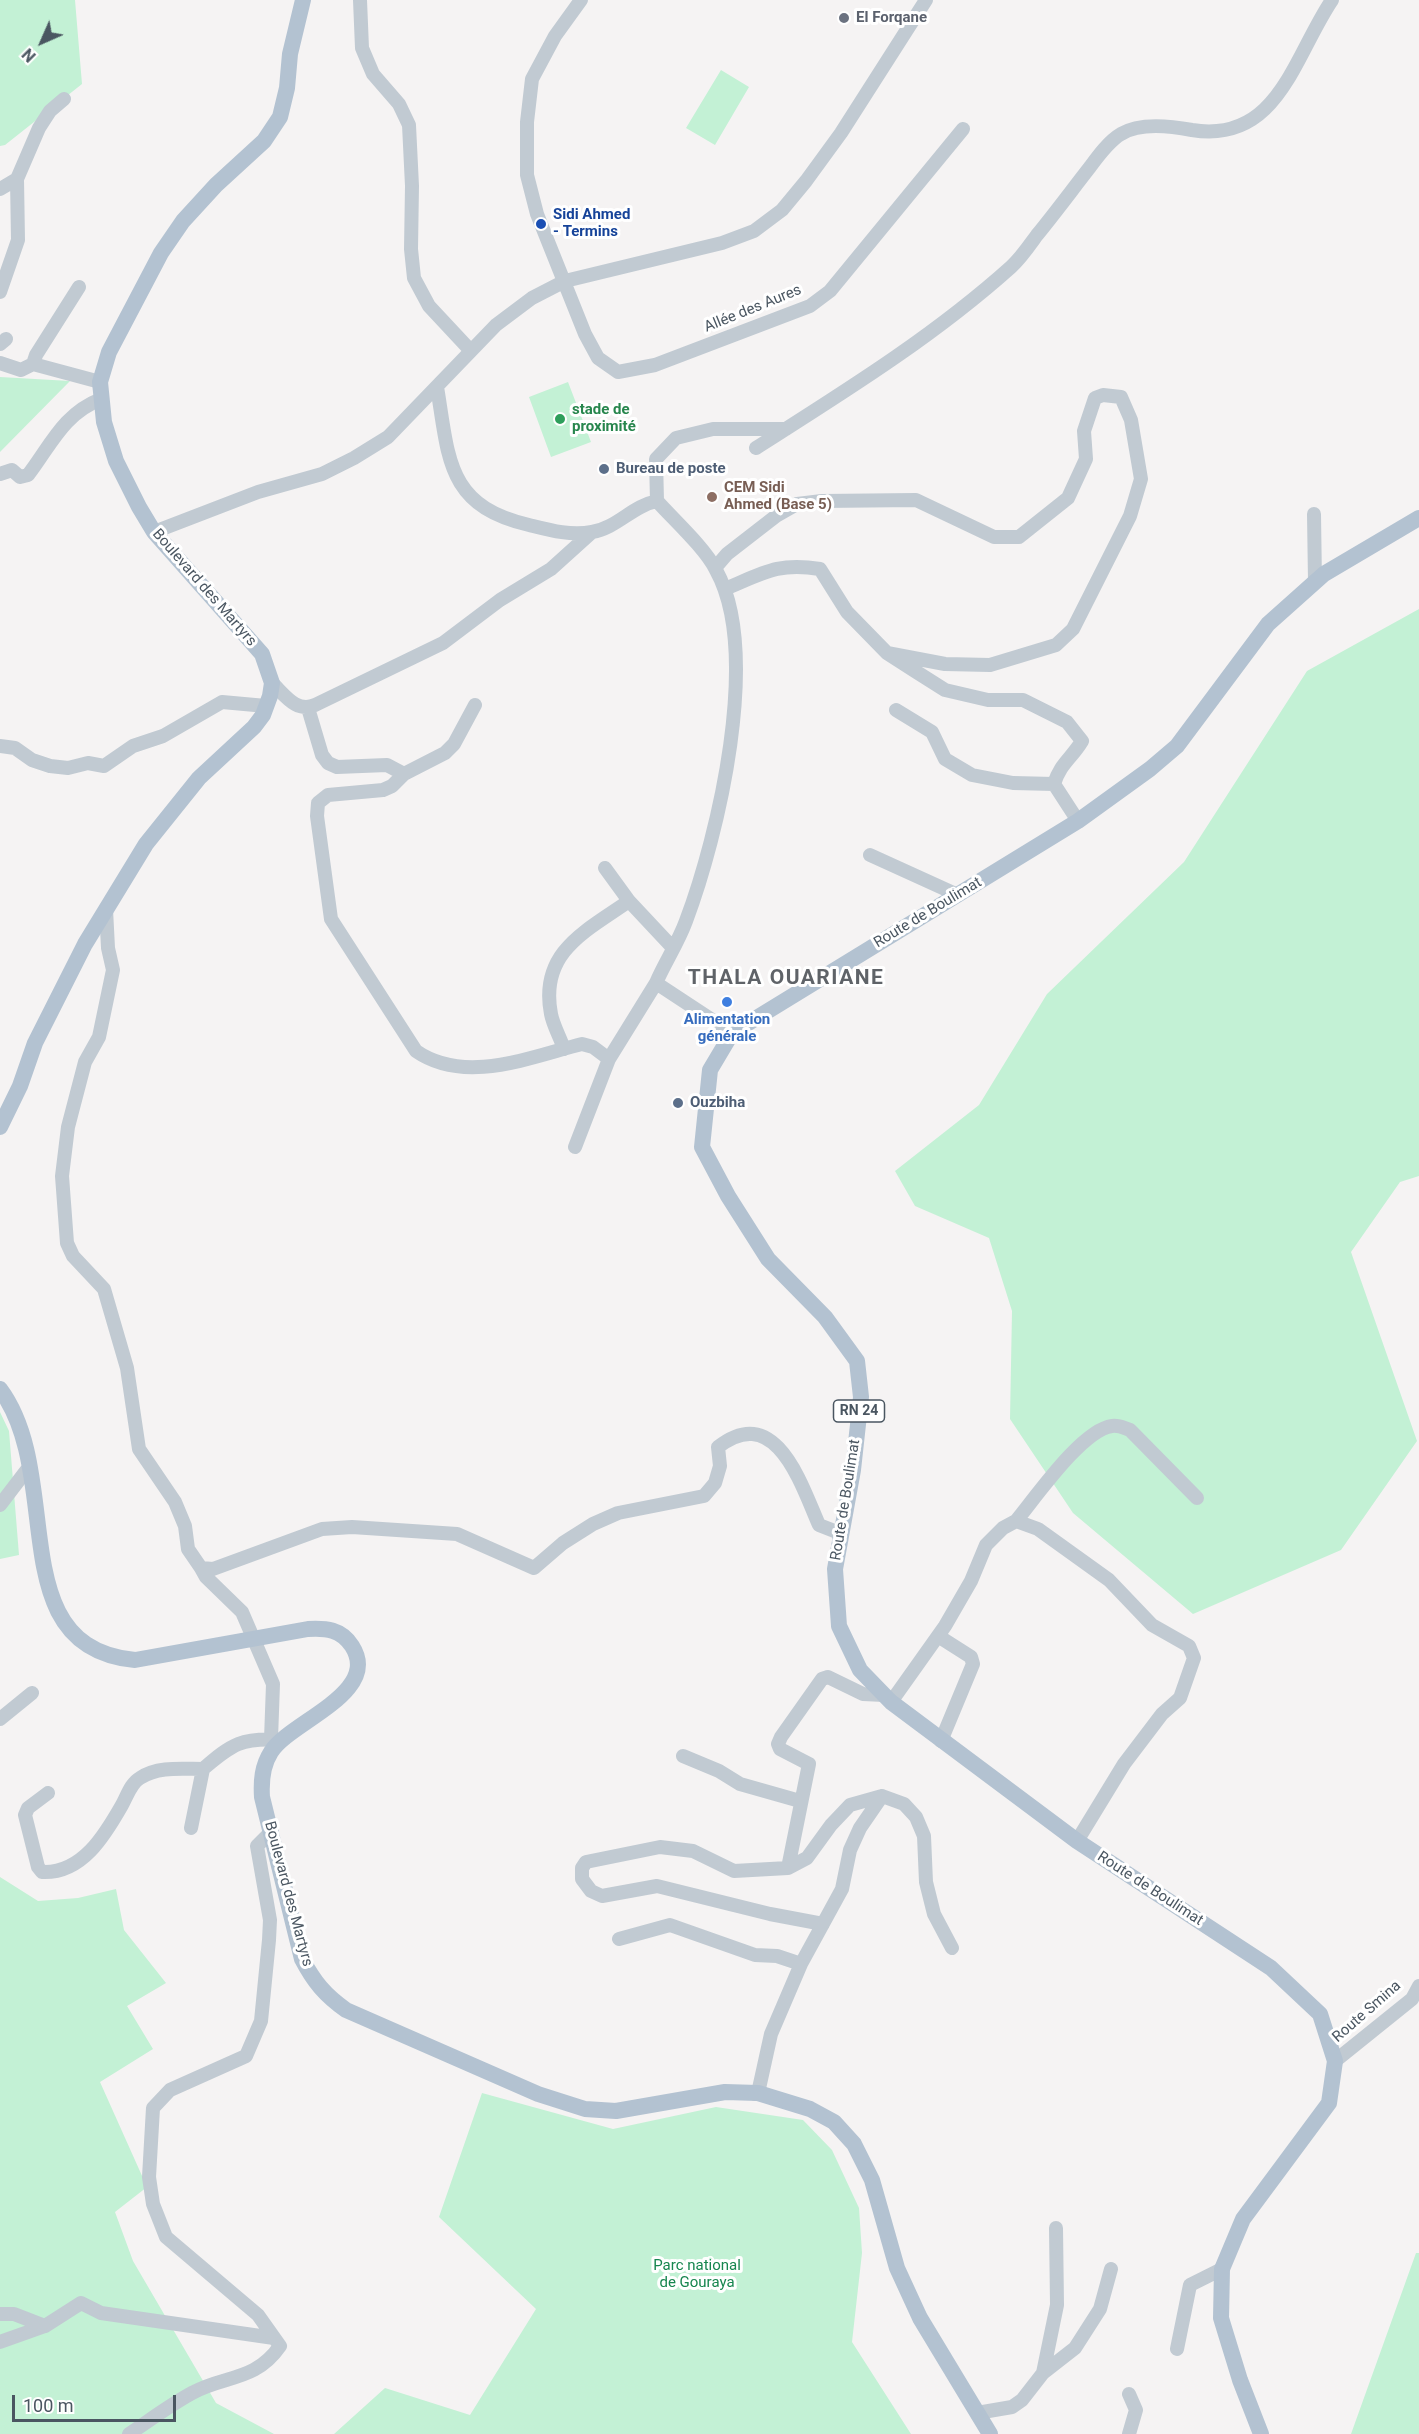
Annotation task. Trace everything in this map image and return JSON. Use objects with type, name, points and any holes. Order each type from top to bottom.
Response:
[{"type":"main road","name":"Boulevard des Martyrs","points":[[272,683],[262,654],[154,532],[116,461],[104,422],[100,391],[108,352],[161,253],[183,221],[216,185],[264,141],[279,117],[287,88],[290,54],[303,0]]},
{"type":"main road","name":"Route de Boulimat","points":[[1261,2434],[1240,2380],[1221,2318],[1222,2269],[1243,2219],[1329,2103],[1335,2061],[1320,2014],[1271,1968],[1077,1841],[941,1741],[888,1699],[860,1670],[839,1626],[835,1569],[853,1470],[861,1397],[857,1361],[825,1317],[768,1259],[728,1196],[702,1147],[710,1070],[732,1033],[1078,821],[1150,770],[1177,746],[1268,624],[1323,574],[1419,518]]},
{"type":"main road","points":[[0,1127],[20,1086],[34,1043],[106,909],[146,844],[173,808],[200,778],[254,727],[266,706],[272,683]]},
{"type":"main road","name":"Boulevard des Martyrs","points":[[0,1389],[17,1422],[26,1471],[28,1543],[32,1578],[42,1608],[62,1634],[87,1650],[108,1658],[135,1660],[326,1628],[340,1633],[351,1644],[359,1660],[356,1675],[332,1706],[276,1739],[261,1778],[262,1797],[302,1959],[319,1988],[346,2010],[538,2094],[585,2109],[616,2111],[715,2094],[756,2093],[810,2109],[834,2122],[854,2144],[872,2180],[883,2226],[920,2318],[990,2434]]},
{"type":"street","points":[[360,0],[362,48],[373,74],[399,104],[409,125],[411,249],[414,278],[429,306],[471,351]]},
{"type":"street","name":"Allée des Aures","points":[[581,0],[555,36],[532,79],[527,122],[527,175],[537,214],[585,334],[598,358],[618,372],[655,365],[810,306],[831,291],[963,129]]},
{"type":"street","points":[[154,532],[258,492],[322,474],[388,437],[496,325],[523,304],[565,281],[722,243],[754,231],[782,210],[841,133],[926,0]]},
{"type":"street","points":[[756,448],[924,339],[1014,266],[1098,156],[1121,133],[1159,124],[1206,132],[1230,131],[1252,122],[1276,96],[1297,66],[1319,20],[1332,0]]},
{"type":"street","points":[[0,292],[18,240],[17,179],[39,128],[50,111],[64,99]]},
{"type":"street","points":[[0,189],[17,179]]},
{"type":"street","points":[[0,363],[21,370],[33,364],[36,355],[79,287]]},
{"type":"street","points":[[0,474],[12,470],[20,477],[28,475],[62,424],[100,391],[33,364]]},
{"type":"street","points":[[437,387],[450,461],[464,490],[481,508],[516,522],[561,533],[592,532],[615,525],[642,504],[657,501]]},
{"type":"street","points":[[715,568],[727,554],[776,516],[797,504],[822,501],[916,500],[994,537],[1018,537],[1068,498],[1086,459],[1084,431],[1095,398],[1103,395],[1121,397],[1131,420],[1141,479],[1130,516],[1073,628],[1056,645],[990,665],[945,664],[887,652]]},
{"type":"street","points":[[575,1147],[609,1059],[656,983],[685,923],[716,822],[737,697],[736,651],[725,589],[715,568],[657,501],[656,459],[676,438],[713,429],[786,429]]},
{"type":"street","points":[[1314,514],[1314,582]]},
{"type":"street","points":[[272,683],[294,704],[308,708],[442,643],[500,600],[551,569],[592,532]]},
{"type":"street","points":[[725,589],[768,570],[794,565],[820,569],[846,612],[887,652],[945,690],[988,700],[1023,700],[1067,722],[1082,741],[1073,757],[1059,769],[1054,784]]},
{"type":"street","points":[[0,746],[15,748],[32,760],[50,766],[68,768],[88,763],[104,766],[133,746],[163,736],[222,702],[266,706]]},
{"type":"street","points":[[475,705],[449,749],[427,764],[404,774],[392,786],[383,790],[328,795],[318,803],[317,816],[331,919],[416,1051],[426,1058],[465,1068],[498,1066],[582,1044],[593,1047],[609,1059]]},
{"type":"street","points":[[308,708],[322,756],[328,763],[337,767],[387,765],[404,774]]},
{"type":"street","points":[[896,710],[932,732],[945,759],[972,775],[1013,783],[1054,784]]},
{"type":"street","points":[[1054,784],[1078,821]]},
{"type":"street","points":[[870,855],[958,895]]},
{"type":"street","points":[[605,868],[629,901],[672,948]]},
{"type":"street","points":[[564,1048],[551,1014],[550,978],[555,962],[581,935],[629,901]]},
{"type":"street","points":[[106,909],[108,948],[113,970],[99,1036],[85,1062],[68,1127],[62,1176],[67,1243],[73,1256],[104,1289],[127,1368],[139,1449],[175,1502],[186,1526],[188,1549],[206,1577],[242,1612],[273,1684],[276,1739],[256,1737],[230,1745],[202,1769],[191,1828]]},
{"type":"street","points":[[656,983],[732,1033]]},
{"type":"street","points":[[788,1868],[809,1764],[780,1749],[778,1744],[822,1679],[828,1677],[863,1694],[888,1699],[938,1636],[971,1581],[986,1545],[1003,1528],[1016,1521],[1072,1450],[1109,1426],[1120,1426],[1130,1430],[1197,1498]]},
{"type":"street","points":[[201,1568],[213,1569],[322,1529],[352,1527],[457,1534],[534,1568],[563,1543],[593,1524],[618,1513],[704,1496],[715,1483],[720,1466],[718,1447],[739,1434],[758,1434],[772,1441],[805,1489],[819,1525],[842,1534]]},
{"type":"street","points":[[0,1505],[26,1471]]},
{"type":"street","points":[[1016,1521],[1038,1529],[1108,1580],[1152,1625],[1189,1646],[1194,1658],[1180,1698],[1162,1714],[1124,1764],[1077,1841]]},
{"type":"street","points":[[938,1636],[971,1657],[973,1664],[941,1741]]},
{"type":"street","points":[[0,1719],[32,1693]]},
{"type":"street","points":[[682,1756],[719,1771],[740,1784],[800,1801]]},
{"type":"street","points":[[48,1793],[28,1808],[25,1815],[38,1867],[42,1872],[55,1872],[86,1855],[104,1837],[138,1779],[156,1770],[202,1769]]},
{"type":"street","points":[[756,2093],[771,2034],[801,1964],[842,1889],[850,1850],[860,1828],[882,1796]]},
{"type":"street","points":[[823,1924],[770,1914],[657,1886],[602,1896],[591,1891],[582,1879],[582,1868],[586,1862],[660,1847],[693,1851],[734,1871],[788,1868],[807,1858],[850,1805],[882,1796],[904,1804],[916,1817],[924,1836],[927,1882],[934,1914],[952,1948]]},
{"type":"street","points":[[129,2434],[194,2392],[239,2378],[271,2359],[280,2346],[258,2315],[166,2236],[153,2204],[149,2156],[153,2108],[170,2090],[246,2056],[254,2041],[261,2021],[270,1920],[257,1846],[272,1831]]},
{"type":"street","points":[[619,1939],[670,1925],[754,1955],[777,1956],[801,1964]]},
{"type":"street","name":"Route Smina","points":[[1335,2061],[1412,1999],[1419,1986]]},
{"type":"street","points":[[1043,2373],[1057,2305],[1056,2228]]},
{"type":"street","points":[[977,2413],[1012,2407],[1022,2400],[1043,2373],[1075,2348],[1100,2309],[1111,2269]]},
{"type":"street","points":[[1177,2349],[1190,2285],[1222,2269]]},
{"type":"street","points":[[0,2342],[45,2326],[81,2303],[101,2313],[274,2338]]},
{"type":"street","points":[[0,2313],[14,2314],[45,2326]]},
{"type":"street","points":[[1129,2394],[1136,2410],[1129,2434]]},
{"type":"green space","points":[[0,0],[75,0],[82,84],[5,145],[0,146]]},
{"type":"green space","points":[[721,70],[749,87],[715,145],[686,128]]},
{"type":"green space","points":[[0,377],[70,381],[0,452]]},
{"type":"green space","name":"stade de proximité","points":[[568,382],[591,442],[551,457],[529,397]]},
{"type":"green space","points":[[1419,609],[1419,1176],[1400,1182],[1351,1252],[1417,1441],[1341,1550],[1193,1614],[1073,1513],[1010,1419],[1012,1311],[989,1238],[915,1206],[895,1171],[979,1105],[1047,994],[1184,862],[1307,671]]},
{"type":"green space","points":[[0,1412],[9,1431],[19,1555],[0,1559]]},
{"type":"green space","points":[[0,1877],[38,1901],[78,1898],[116,1889],[124,1930],[166,1983],[127,2006],[153,2049],[100,2082],[147,2187],[115,2212],[133,2261],[216,2403],[274,2434],[0,2434]]},
{"type":"green space","name":"Parc national de Gouraya","points":[[482,2093],[613,2129],[716,2107],[803,2120],[832,2150],[859,2208],[862,2253],[852,2342],[911,2434],[334,2434],[385,2388],[470,2415],[536,2309],[439,2217]]},
{"type":"green space","points":[[1416,2253],[1419,2253],[1419,2434],[1351,2434]]},
{"type":"place","name":"El Forqane","points":[[844,18]]},
{"type":"place","name":"Sidi Ahmed - Termins","points":[[541,224]]},
{"type":"place","name":"stade de proximité","points":[[560,419]]},
{"type":"place","name":"Bureau de poste","points":[[604,469]]},
{"type":"place","name":"CEM Sidi Ahmed (Base 5)","points":[[712,497]]},
{"type":"place","name":"Alimentation générale","points":[[727,1002]]},
{"type":"place","name":"Ouzbiha","points":[[678,1103]]},
{"type":"district","name":"THALA OUARIANE","points":[[786,979]]}]
